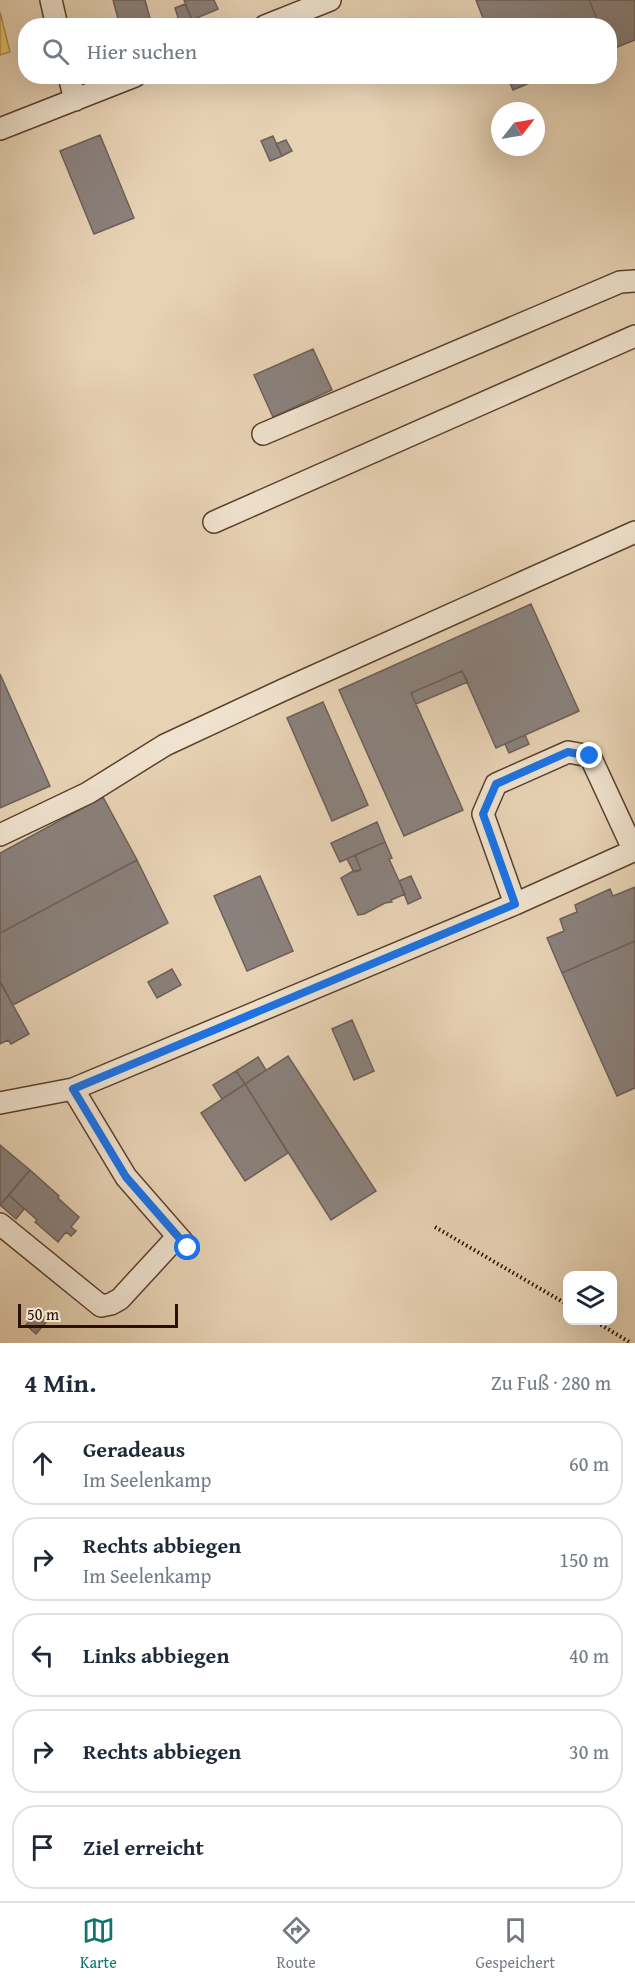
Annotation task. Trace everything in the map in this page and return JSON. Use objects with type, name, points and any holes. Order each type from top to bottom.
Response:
[{"type":"street","points":[[51,0],[55,18]]},
{"type":"street","points":[[285,18],[330,0]]},
{"type":"street","points":[[71,84],[75,100]]},
{"type":"street","points":[[0,129],[115,84]]},
{"type":"street","points":[[263,434],[620,282],[635,281]]},
{"type":"street","points":[[214,522],[635,336]]},
{"type":"street","points":[[0,835],[88,793],[165,745],[293,685],[635,532]]},
{"type":"street","points":[[0,1103],[73,1089],[515,904],[634,850],[590,756],[568,752],[496,784],[483,814],[515,904]]},
{"type":"street","points":[[0,1224],[100,1306],[120,1299],[182,1243],[126,1177],[73,1089]]},
{"type":"path","points":[[435,1227],[563,1303]]},
{"type":"path","points":[[601,1325],[631,1343]]},
{"type":"building: Wohnen","points":[[0,12],[10,52],[0,55]]},
{"type":"building: Industrie","points":[[113,0],[145,0],[150,18],[118,18]]},
{"type":"building: Industrie","points":[[184,0],[214,0],[218,9],[191,18]]},
{"type":"building: Industrie","points":[[476,0],[589,0],[597,18],[483,18]]},
{"type":"building: Industrie","points":[[589,0],[635,0],[635,40],[617,47],[617,18],[597,18]]},
{"type":"building: Industrie","points":[[185,4],[191,18],[178,18],[175,8]]},
{"type":"building: Industrie","points":[[510,84],[527,84],[513,90]]},
{"type":"building: Industrie","points":[[100,135],[134,218],[94,234],[60,151]]},
{"type":"building: Industrie","points":[[273,136],[282,156],[270,161],[261,141]]},
{"type":"building: Industrie","points":[[286,140],[292,151],[282,156],[276,144]]},
{"type":"building: Industrie","points":[[313,349],[332,390],[273,417],[254,375]]},
{"type":"building: Industrie","points":[[531,604],[579,711],[496,748],[462,671],[411,693],[463,810],[404,836],[339,690]]},
{"type":"building: Industrie","points":[[462,671],[468,682],[416,704],[411,693]]},
{"type":"building: Industrie","points":[[0,674],[50,786],[0,808]]},
{"type":"building: Industrie","points":[[323,702],[368,805],[332,821],[287,718]]},
{"type":"building: Industrie","points":[[525,735],[529,744],[509,753],[505,744]]},
{"type":"building: Industrie","points":[[103,797],[137,860],[0,933],[0,853]]},
{"type":"building: Industrie","points":[[377,822],[385,842],[340,862],[331,843]]},
{"type":"building: Industrie","points":[[385,842],[392,858],[389,859],[405,894],[391,900],[392,902],[358,915],[341,878],[353,871],[361,870],[355,855]]},
{"type":"building: Industrie","points":[[355,855],[361,870],[354,872],[347,859]]},
{"type":"building: Industrie","points":[[137,860],[168,923],[13,1005],[0,981],[0,933]]},
{"type":"building: Industrie","points":[[260,876],[293,951],[247,971],[214,896]]},
{"type":"building: Industrie","points":[[411,876],[421,898],[408,904],[399,881]]},
{"type":"building: Industrie","points":[[635,887],[635,941],[562,973],[547,938],[564,931],[560,919],[577,912],[575,905],[610,889],[613,896]]},
{"type":"building: Industrie","points":[[635,941],[635,1088],[617,1096],[562,973]]},
{"type":"building: Industrie","points":[[172,969],[181,985],[157,998],[148,982]]},
{"type":"building: Industrie","points":[[0,982],[29,1034],[11,1044],[8,1040],[0,1044]]},
{"type":"building: Industrie","points":[[352,1020],[374,1071],[354,1080],[332,1029]]},
{"type":"building: Industrie","points":[[288,1056],[376,1191],[331,1220],[245,1084]]},
{"type":"building: Industrie","points":[[258,1057],[266,1070],[245,1084],[236,1071]]},
{"type":"building: Industrie","points":[[236,1071],[245,1084],[222,1099],[213,1085]]},
{"type":"building: Industrie","points":[[245,1084],[288,1153],[245,1181],[201,1113]]},
{"type":"building: Industrie","points":[[0,1145],[30,1170],[0,1205]]},
{"type":"building: Industrie","points":[[30,1170],[79,1217],[71,1227],[76,1231],[71,1236],[66,1232],[58,1242],[9,1195]]},
{"type":"building: Industrie","points":[[9,1195],[24,1209],[16,1219],[0,1205]]},
{"type":"building: Industrie","points":[[37,1312],[47,1321],[36,1334],[26,1325]]},
{"type":"route","points":[[188,1248],[126,1177],[73,1089],[515,904],[483,814],[496,784],[568,752],[590,756]]}]
